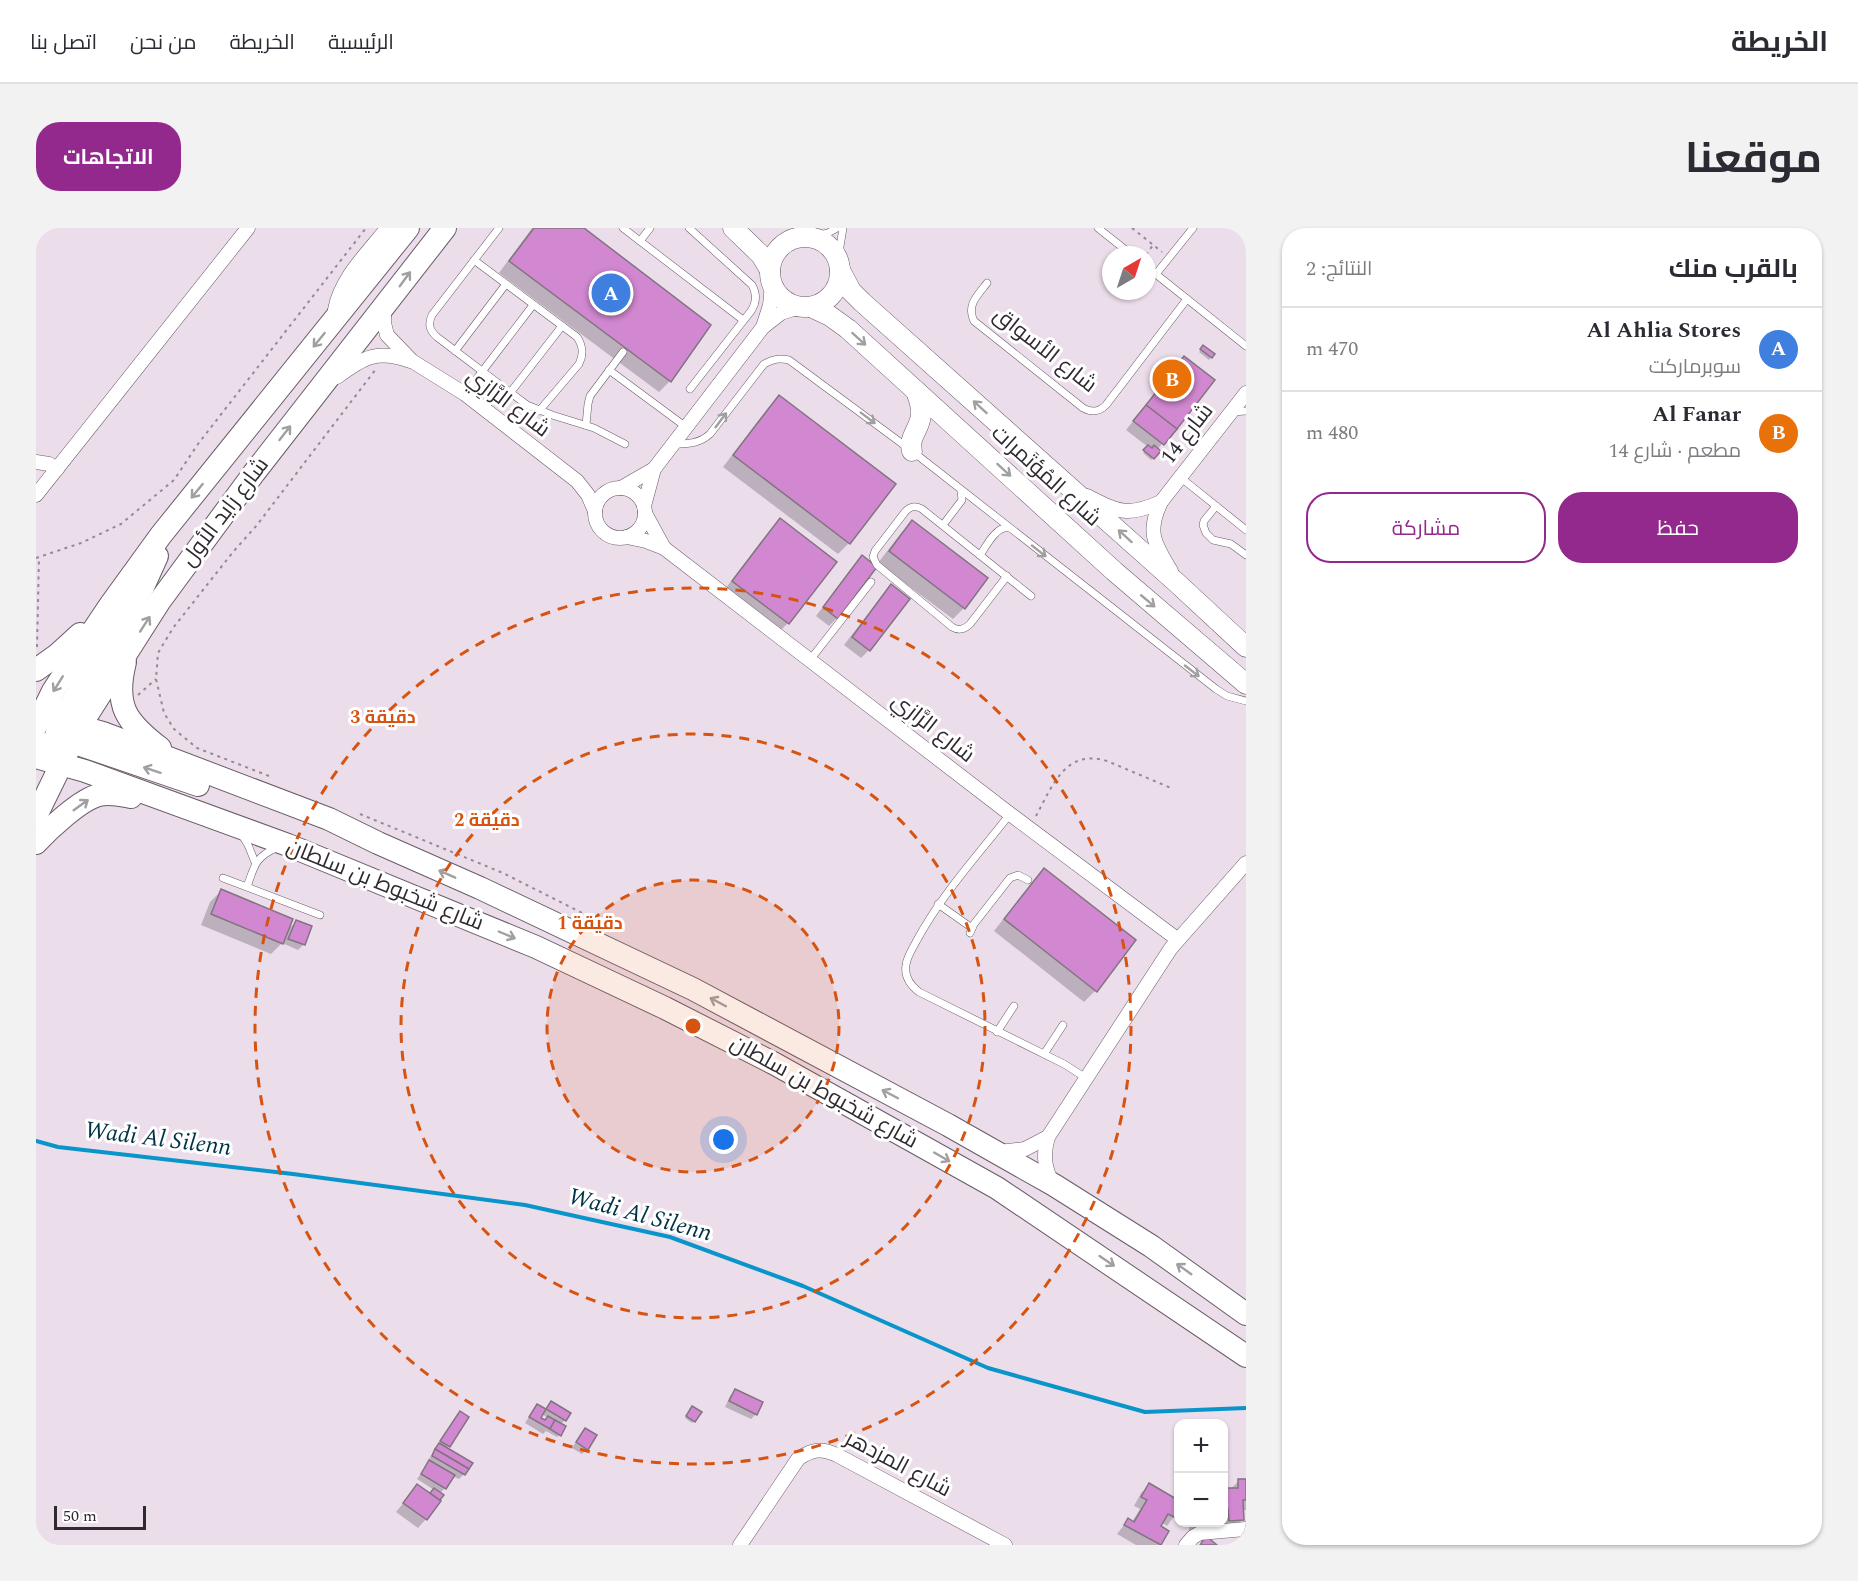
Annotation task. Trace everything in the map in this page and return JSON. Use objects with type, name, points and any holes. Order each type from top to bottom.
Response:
[{"type":"main road","name":"شارع زايد الأول","points":[[36,816],[53,691],[111,604],[161,535],[408,228]]},
{"type":"main road","name":"شارع زايد الأول","points":[[48,739],[128,649],[166,592],[254,473],[445,228]]},
{"type":"main road","points":[[161,535],[156,560],[147,580],[48,739],[283,811],[330,819]]},
{"type":"main road","points":[[36,670],[65,648],[111,604]]},
{"type":"main road","points":[[128,649],[120,683],[125,711],[135,727],[181,763]]},
{"type":"main road","name":"شارع شخبوط بن سلطان","points":[[48,739],[103,733],[330,819],[693,989],[1054,1185],[1151,1246],[1239,1309]]},
{"type":"main road","name":"شارع شخبوط بن سلطان","points":[[48,739],[173,802],[288,845],[547,952],[775,1064],[997,1188],[1246,1356]]},
{"type":"main road","points":[[36,843],[56,823],[93,796],[108,794],[173,802]]},
{"type":"street","points":[[36,495],[248,228]]},
{"type":"street","points":[[336,318],[343,293],[349,282],[391,228]]},
{"type":"street","points":[[733,228],[761,255],[782,300],[805,307]]},
{"type":"street","points":[[654,469],[600,498],[595,511],[597,523],[604,532],[615,537],[627,537],[642,525],[654,469],[763,327],[781,313],[826,300],[837,287],[839,265],[827,245],[780,228]]},
{"type":"street","points":[[763,327],[770,305],[771,261],[775,253],[789,240],[804,237]]},
{"type":"street","name":"شارع المُؤتَمرات","points":[[839,265],[846,284],[862,303],[1178,582],[1246,647]]},
{"type":"street","name":"شارع الرَّازِي","points":[[384,307],[387,335],[412,361],[465,394],[577,481],[588,495],[595,511]]},
{"type":"street","name":"شارع المُؤتَمرات","points":[[805,307],[838,322],[1114,571],[1246,684]]},
{"type":"street","points":[[318,390],[368,358],[388,354]]},
{"type":"street","name":"شارع الرَّازِي","points":[[388,354],[412,361]]},
{"type":"street","points":[[912,452],[911,438],[921,413],[916,391]]},
{"type":"street","name":"شارع 14","points":[[1178,582],[1157,548],[1152,535],[1153,521],[1161,502],[1246,393]]},
{"type":"street","points":[[36,462],[49,464],[57,469]]},
{"type":"street","name":"شارع الرَّازِي","points":[[577,481],[616,489]]},
{"type":"street","points":[[1071,488],[1108,507],[1124,512],[1141,510],[1161,502]]},
{"type":"street","points":[[616,489],[635,493],[644,509]]},
{"type":"street","name":"شارع الرَّازِي","points":[[644,509],[664,548]]},
{"type":"street","name":"شارع الرَّازِي","points":[[627,537],[664,548],[1010,814],[1177,939]]},
{"type":"street","points":[[1054,1185],[1046,1167],[1045,1147],[1048,1137],[1177,939],[1246,863]]},
{"type":"street","points":[[997,1153],[1025,1149],[1048,1137]]},
{"type":"street","name":"شارع المزدهر","points":[[740,1545],[798,1459],[817,1450],[828,1450],[1005,1545]]},
{"type":"street","points":[[1186,1545],[1200,1533],[1246,1529]]},
{"type":"lane","points":[[499,228],[430,319],[429,324],[433,333],[521,401],[539,411],[603,432],[625,444]]},
{"type":"lane","points":[[622,228],[743,320]]},
{"type":"lane","points":[[639,241],[650,228]]},
{"type":"lane","points":[[689,228],[752,285],[756,301],[690,389]]},
{"type":"lane","points":[[804,237],[828,233],[837,228]]},
{"type":"lane","points":[[839,265],[843,228]]},
{"type":"lane","points":[[1098,228],[1121,246]]},
{"type":"lane","points":[[1193,228],[1156,274],[1246,346]]},
{"type":"lane","points":[[474,260],[580,341],[583,349],[581,360],[539,411]]},
{"type":"lane","name":"شارع الأسواق","points":[[987,283],[972,303],[970,309],[974,321],[1083,408],[1093,412],[1106,405],[1187,299]]},
{"type":"lane","points":[[455,351],[506,284]]},
{"type":"lane","points":[[465,394],[533,305]]},
{"type":"lane","points":[[510,393],[562,326]]},
{"type":"lane","points":[[586,425],[590,396],[623,352]]},
{"type":"lane","points":[[673,444],[691,444],[705,439],[764,364],[780,358],[789,360],[912,452],[1216,689],[1227,696],[1246,700]]},
{"type":"lane","points":[[609,370],[686,427]]},
{"type":"lane","points":[[1232,412],[1246,411]]},
{"type":"lane","points":[[1180,477],[1246,530]]},
{"type":"lane","points":[[943,525],[962,500],[959,489]]},
{"type":"lane","points":[[1216,506],[1204,521],[1206,533],[1213,540],[1231,544],[1246,555]]},
{"type":"lane","points":[[1007,576],[970,624],[960,630],[952,627],[874,561],[873,557],[875,551],[910,507],[918,507],[922,508],[1007,576],[1031,596]]},
{"type":"lane","points":[[980,555],[999,530],[1005,527],[1010,528]]},
{"type":"lane","points":[[810,660],[871,582]]},
{"type":"lane","points":[[1010,814],[929,918],[908,957],[905,968],[908,981],[919,992],[1044,1054],[1086,1078]]},
{"type":"lane","points":[[230,823],[248,844],[255,862]]},
{"type":"lane","points":[[247,887],[255,862],[273,849],[288,845]]},
{"type":"lane","points":[[938,904],[971,930],[1010,878],[1018,875],[1028,880]]},
{"type":"lane","points":[[223,878],[320,915]]},
{"type":"lane","points":[[997,1032],[1014,1006]]},
{"type":"lane","points":[[1044,1054],[1063,1026]]},
{"type":"path","points":[[36,653],[37,558],[81,543],[121,524],[174,480],[198,444],[366,228]]},
{"type":"path","points":[[1132,228],[1169,258]]},
{"type":"path","points":[[274,778],[197,747],[174,729],[164,713],[156,679],[158,653],[173,628],[257,525],[388,354]]},
{"type":"path","points":[[1029,828],[1059,775],[1070,764],[1084,759],[1107,761],[1171,788]]},
{"type":"path","points":[[350,810],[503,873],[614,929],[603,947]]},
{"type":"building","points":[[534,228],[584,228],[711,325],[671,382],[509,261]]},
{"type":"building","points":[[1203,345],[1215,354],[1212,358],[1200,349]]},
{"type":"building","points":[[1184,356],[1215,380],[1177,429],[1146,405]]},
{"type":"building","points":[[779,395],[896,484],[850,544],[733,455]]},
{"type":"building","points":[[1146,405],[1177,429],[1164,445],[1133,421]]},
{"type":"building","points":[[1148,445],[1152,448],[1154,445],[1161,451],[1154,459],[1143,450]]},
{"type":"building","points":[[780,518],[837,562],[789,624],[732,581]]},
{"type":"building","points":[[912,520],[988,578],[965,609],[889,551]]},
{"type":"building","points":[[862,555],[877,567],[838,619],[823,607]]},
{"type":"building","points":[[891,584],[910,599],[870,651],[852,637]]},
{"type":"building","points":[[1044,868],[1136,940],[1097,992],[1004,919]]},
{"type":"building","points":[[221,889],[293,919],[283,944],[211,914]]},
{"type":"building","points":[[296,920],[312,926],[305,945],[288,939]]},
{"type":"building","points":[[735,1389],[763,1402],[757,1415],[729,1401]]},
{"type":"building","points":[[551,1401],[571,1413],[566,1421],[546,1409]]},
{"type":"building","points":[[537,1404],[546,1409],[541,1418],[545,1420],[548,1416],[555,1420],[550,1429],[529,1417]]},
{"type":"building","points":[[692,1406],[702,1412],[695,1422],[686,1416]]},
{"type":"building","points":[[460,1411],[469,1417],[450,1447],[440,1441]]},
{"type":"building","points":[[555,1420],[566,1426],[561,1436],[550,1429]]},
{"type":"building","points":[[585,1428],[597,1435],[588,1450],[576,1442]]},
{"type":"building","points":[[439,1443],[473,1463],[469,1469],[435,1449]]},
{"type":"building","points":[[435,1449],[469,1469],[465,1475],[432,1456]]},
{"type":"building","points":[[429,1460],[455,1475],[446,1489],[421,1474]]},
{"type":"building","points":[[1238,1479],[1246,1479],[1246,1500],[1243,1500],[1244,1520],[1229,1521],[1228,1488],[1238,1488]]},
{"type":"building","points":[[1149,1483],[1174,1498],[1174,1517],[1168,1514],[1161,1526],[1169,1531],[1161,1545],[1124,1525],[1128,1518],[1134,1522],[1147,1500],[1141,1497]]},
{"type":"building","points":[[417,1484],[441,1501],[427,1520],[403,1503]]},
{"type":"building","points":[[434,1488],[444,1495],[440,1500],[430,1493]]},
{"type":"building","points":[[1206,1536],[1217,1545],[1200,1545]]},
{"type":"waterway","name":"Wadi Al Silenn","points":[[36,1141],[58,1147],[293,1174],[525,1205],[670,1237],[803,1286],[988,1368],[1145,1412],[1246,1408]]},
{"type":"place","name":"Al Ahlia Stores","points":[[611,293]]},
{"type":"place","name":"Al Fanar","points":[[1172,379]]}]
